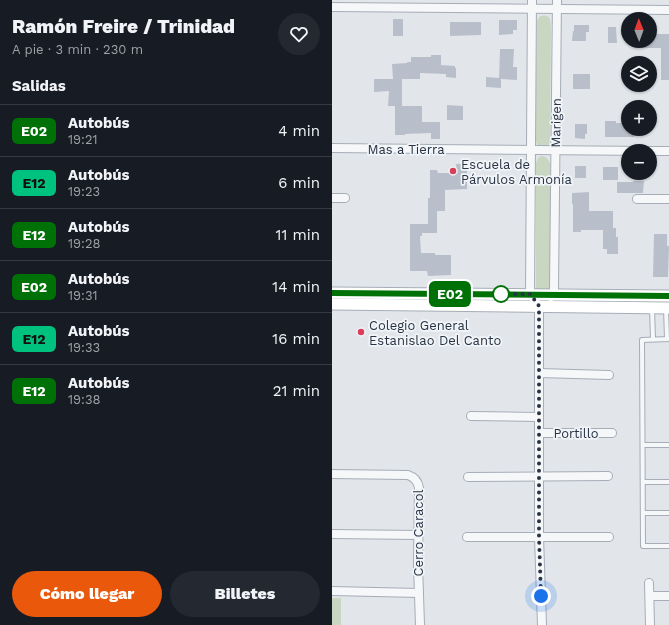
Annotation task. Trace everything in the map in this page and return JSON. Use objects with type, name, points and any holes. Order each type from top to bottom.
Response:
[{"type":"main road","points":[[332,293],[669,296]]},
{"type":"main road","points":[[332,304],[668,308]]},
{"type":"street","name":"Marigen","points":[[530,294],[532,0]]},
{"type":"street","name":"Marigen","points":[[554,295],[557,0]]},
{"type":"street","points":[[332,7],[669,10]]},
{"type":"street","name":"Mas a Tierra","points":[[332,148],[621,151]]},
{"type":"street","name":"Mas a Tierra","points":[[657,151],[669,151]]},
{"type":"street","points":[[332,198],[345,198]]},
{"type":"street","points":[[637,198],[669,199]]},
{"type":"street","points":[[530,294],[539,306],[539,537],[542,625]]},
{"type":"street","points":[[539,306],[554,295]]},
{"type":"street","points":[[539,373],[610,374]]},
{"type":"street","points":[[471,416],[539,417]]},
{"type":"street","name":"Portillo","points":[[539,433],[612,433]]},
{"type":"street","name":"Cerro Caracol","points":[[332,474],[404,474],[412,476],[417,481],[419,488],[418,535],[420,625]]},
{"type":"street","points":[[468,477],[608,476]]},
{"type":"street","points":[[332,534],[418,535]]},
{"type":"street","points":[[467,537],[609,537]]},
{"type":"street","points":[[649,583],[650,625]]},
{"type":"street","points":[[332,591],[419,593]]},
{"type":"street","points":[[650,596],[669,596]]},
{"type":"lane","points":[[652,307],[653,340]]},
{"type":"lane","points":[[668,308],[668,339],[642,340],[643,546],[669,546]]},
{"type":"lane","points":[[643,445],[669,444]]},
{"type":"lane","points":[[643,482],[669,482]]},
{"type":"lane","points":[[643,513],[669,513]]},
{"type":"green space","points":[[540,16],[548,16],[551,26],[550,139],[547,147],[538,146],[535,137],[537,21]]},
{"type":"green space","points":[[541,156],[546,157],[550,164],[550,290],[536,290],[536,163],[538,158]]},
{"type":"green space","points":[[332,598],[341,598],[341,625],[332,625]]},
{"type":"building","points":[[393,19],[403,19],[403,36],[393,36]]},
{"type":"building","points":[[499,20],[517,20],[517,30],[513,30],[513,34],[499,35]]},
{"type":"building","points":[[450,22],[481,22],[481,35],[450,36]]},
{"type":"building","points":[[574,25],[589,25],[589,32],[586,32],[586,41],[572,41]]},
{"type":"building","points":[[608,27],[616,27],[617,43],[608,43]]},
{"type":"building","points":[[657,34],[669,34],[669,80],[661,80],[661,48],[657,48]]},
{"type":"building","points":[[500,49],[514,49],[513,67],[517,67],[517,80],[501,79],[501,88],[486,87],[486,77],[499,78]]},
{"type":"building","points":[[431,55],[441,55],[441,65],[455,66],[456,78],[446,77],[446,74],[420,73],[420,79],[402,79],[402,106],[388,106],[389,91],[374,92],[374,79],[393,79],[392,64],[411,62],[411,57],[431,57]]},
{"type":"building","points":[[573,74],[590,74],[590,89],[573,89]]},
{"type":"building","points":[[447,105],[463,106],[463,120],[447,120]]},
{"type":"building","points":[[395,106],[422,106],[422,122],[440,122],[440,139],[431,139],[431,133],[395,135]]},
{"type":"building","points":[[605,121],[616,121],[616,123],[621,123],[621,136],[634,136],[634,137],[605,137]]},
{"type":"building","points":[[575,124],[587,124],[587,134],[585,134],[585,139],[575,138]]},
{"type":"building","points":[[456,164],[467,164],[467,189],[445,190],[445,211],[437,211],[437,233],[422,233],[422,236],[420,236],[421,253],[451,255],[451,275],[428,276],[427,271],[410,271],[410,224],[428,224],[430,170],[437,170],[438,173],[457,173]]},
{"type":"building","points":[[575,166],[586,166],[586,178],[575,178]]},
{"type":"building","points":[[603,167],[618,167],[618,180],[603,180]]},
{"type":"building","points":[[644,181],[643,193],[617,193],[617,182]]},
{"type":"building","points":[[589,192],[589,211],[613,211],[613,228],[616,228],[616,237],[618,237],[618,254],[607,254],[607,249],[603,249],[603,230],[581,230],[581,232],[573,232],[572,193]]},
{"type":"building","points":[[654,234],[667,234],[667,246],[669,246],[668,277],[653,277]]},
{"type":"bus line","name":"E02","points":[[332,293],[669,296]]},
{"type":"place","name":"Escuela de Párvulos Armonía","points":[[453,171]]},
{"type":"place","name":"Colegio General Estanislao Del Canto","points":[[361,332]]},
{"type":"route","points":[[501,294],[530,294],[539,306],[539,537],[541,596]]}]
